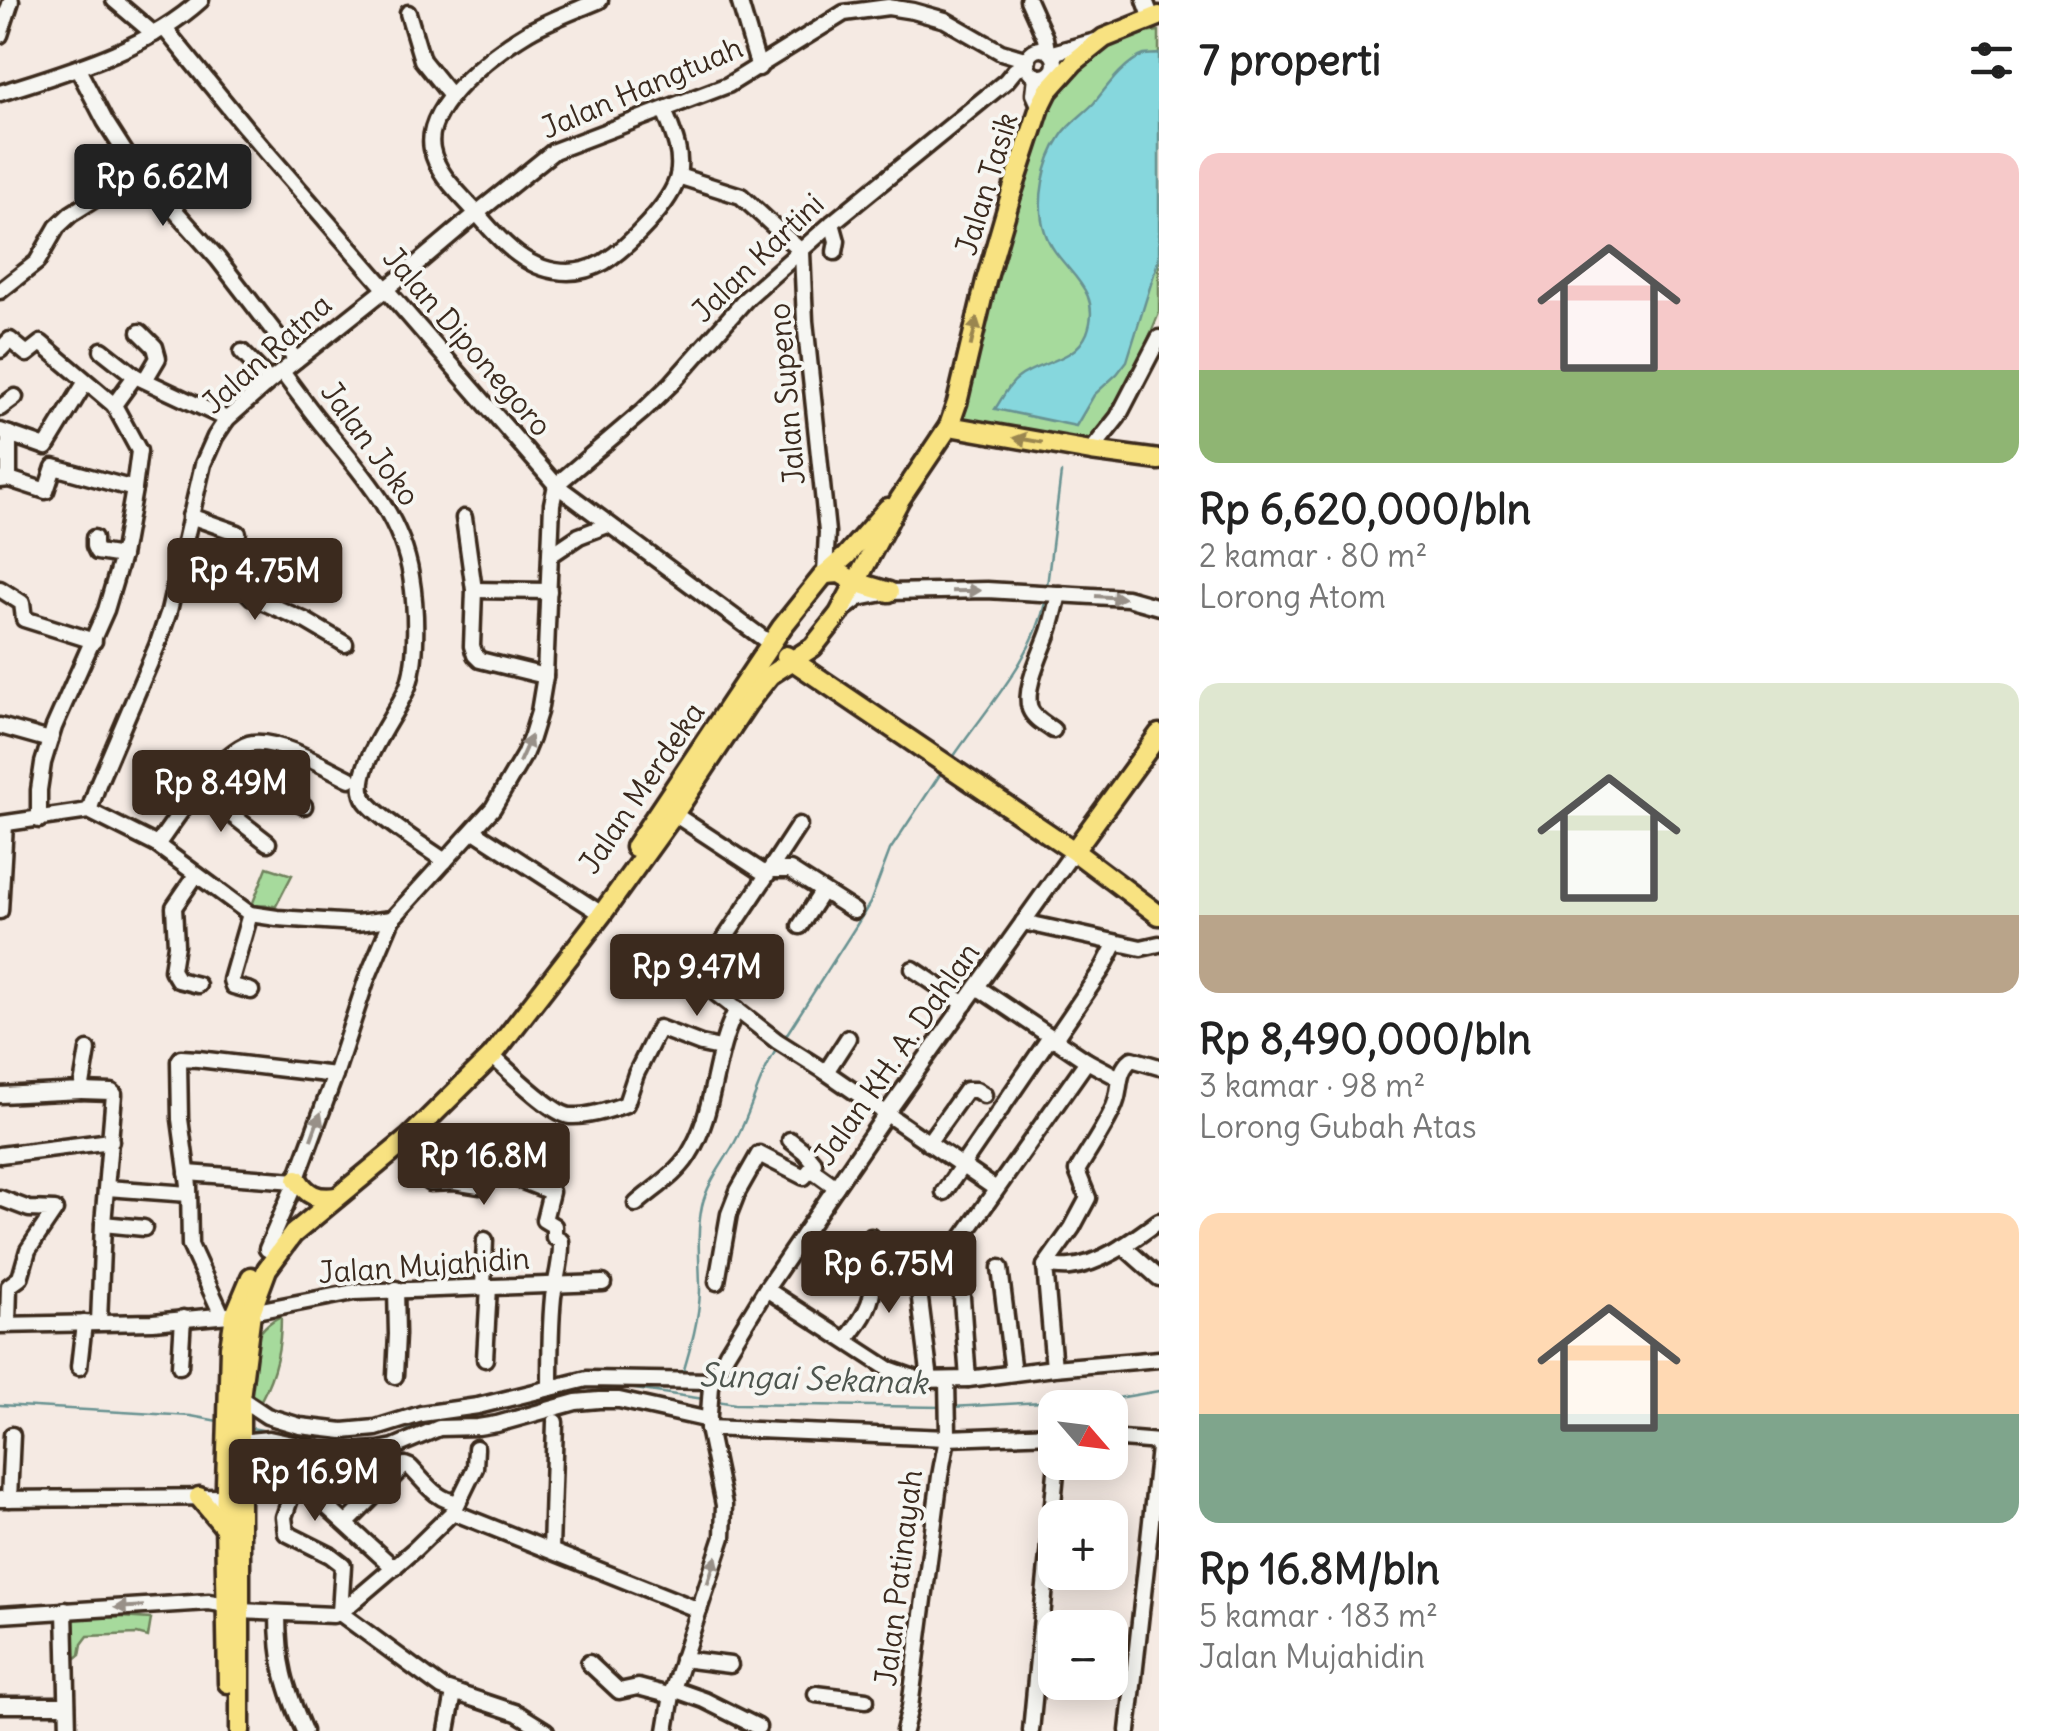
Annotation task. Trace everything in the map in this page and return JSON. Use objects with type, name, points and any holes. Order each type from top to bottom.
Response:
[{"type":"main road","name":"Jalan Tasik","points":[[900,499],[949,426],[986,282],[1040,107],[1059,77],[1104,38],[1156,18]]},
{"type":"main road","points":[[949,426],[1159,460]]},
{"type":"main road","name":"Jalan Merdeka","points":[[229,1731],[239,1480],[230,1347],[236,1314],[266,1249],[409,1138],[492,1056],[598,911],[782,627],[825,574],[900,499]]},
{"type":"main road","name":"Jalan Merdeka","points":[[236,1314],[292,1234],[485,1050],[540,983],[674,814],[770,675],[806,653],[824,634],[900,499]]},
{"type":"main road","points":[[825,574],[858,577],[889,592]]},
{"type":"main road","points":[[824,634],[816,665],[838,690]]},
{"type":"main road","points":[[772,645],[1074,851],[1159,915]]},
{"type":"main road","points":[[1074,851],[1159,734]]},
{"type":"main road","points":[[296,1180],[305,1191],[329,1198]]},
{"type":"main road","name":"Jalan Merdeka","points":[[235,1438],[225,1528],[240,1731]]},
{"type":"main road","points":[[200,1497],[225,1528]]},
{"type":"street","name":"Jalan Diponegoro","points":[[114,0],[160,32],[556,485],[772,645]]},
{"type":"street","points":[[0,93],[78,69],[160,32],[201,0]]},
{"type":"street","points":[[600,0],[530,31],[494,56],[452,96],[434,124],[430,145],[439,168],[502,244],[522,258],[550,270],[588,269],[612,256],[668,197],[678,176],[679,152],[664,110]]},
{"type":"street","points":[[739,0],[760,68]]},
{"type":"street","points":[[1028,0],[1040,26],[1030,66],[1040,107]]},
{"type":"street","points":[[1145,0],[1156,18]]},
{"type":"street","points":[[0,35],[11,1]]},
{"type":"street","name":"Jalan Hangtuah","points":[[384,288],[554,150],[728,85],[844,14],[868,8],[913,11],[945,20],[1030,66]]},
{"type":"street","points":[[408,13],[422,60],[452,96]]},
{"type":"street","points":[[1030,66],[1104,38]]},
{"type":"street","name":"Jalan Kartini","points":[[556,485],[663,393],[747,298],[782,267],[1030,66]]},
{"type":"street","points":[[78,69],[130,160],[218,259],[296,360]]},
{"type":"street","points":[[1,288],[37,262],[57,227],[70,214],[106,192],[115,174],[130,160]]},
{"type":"street","points":[[678,176],[741,196],[802,252]]},
{"type":"street","points":[[832,223],[837,242],[834,252]]},
{"type":"street","name":"Jalan Supeno","points":[[802,252],[805,321],[827,532],[825,574]]},
{"type":"street","points":[[782,267],[805,285]]},
{"type":"street","name":"Jalan Ratna","points":[[89,811],[157,646],[209,450],[227,419],[384,288]]},
{"type":"street","points":[[114,406],[157,363],[156,346],[140,332]]},
{"type":"street","points":[[1091,451],[1118,417],[1159,338]]},
{"type":"street","points":[[0,350],[10,340],[27,354],[41,343],[114,406],[138,451],[122,556],[94,641],[50,740],[40,777],[39,820]]},
{"type":"street","points":[[102,350],[140,378],[227,419]]},
{"type":"street","name":"Jalan Joko","points":[[242,352],[276,376],[374,489],[401,534],[413,600],[410,680],[364,770],[361,784],[366,800],[445,861]]},
{"type":"street","points":[[85,383],[46,447],[5,433],[4,479],[46,491],[54,466],[134,489]]},
{"type":"street","points":[[0,408],[15,396]]},
{"type":"street","points":[[266,1249],[296,1180],[378,948],[392,920],[474,832],[524,755],[539,712],[545,676],[556,485]]},
{"type":"street","points":[[190,516],[238,533]]},
{"type":"street","points":[[464,518],[474,590],[475,655],[480,660],[545,676]]},
{"type":"street","points":[[551,555],[579,536],[608,525]]},
{"type":"street","points":[[827,532],[858,577]]},
{"type":"street","points":[[94,538],[97,552],[122,556]]},
{"type":"street","points":[[179,568],[236,582],[252,597],[345,644]]},
{"type":"street","points":[[0,589],[22,603],[24,619],[94,641]]},
{"type":"street","points":[[474,590],[549,592]]},
{"type":"street","points":[[838,614],[859,598],[889,592],[1051,593],[1126,598],[1159,607]]},
{"type":"street","points":[[1051,593],[1050,628],[1035,670],[1029,707],[1035,717],[1053,730]]},
{"type":"street","points":[[0,726],[50,740]]},
{"type":"street","points":[[156,845],[229,754],[250,743],[289,751],[350,779]]},
{"type":"street","points":[[289,751],[273,792],[304,806]]},
{"type":"street","points":[[197,791],[268,842]]},
{"type":"street","points":[[0,911],[3,824],[89,811],[156,845],[250,914],[356,923],[392,920]]},
{"type":"street","points":[[674,814],[768,872],[790,870],[854,910]]},
{"type":"street","points":[[799,825],[702,972],[704,984],[782,1044],[996,1190]]},
{"type":"street","points":[[474,832],[598,911]]},
{"type":"street","name":"Jalan KH. A. Dahlan","points":[[712,1384],[726,1353],[766,1289],[1074,851]]},
{"type":"street","points":[[196,875],[174,906],[176,946],[172,970],[178,980],[198,986]]},
{"type":"street","points":[[800,926],[822,892]]},
{"type":"street","points":[[250,914],[231,983],[251,991]]},
{"type":"street","points":[[1024,922],[1142,948],[1159,944]]},
{"type":"street","points":[[356,923],[378,948]]},
{"type":"street","points":[[944,1192],[1103,968],[1116,943]]},
{"type":"street","points":[[913,969],[965,1004]]},
{"type":"street","points":[[977,988],[1118,1078]]},
{"type":"street","points":[[636,1204],[687,1158],[706,1118],[720,1048],[737,1009]]},
{"type":"street","points":[[492,1056],[533,1092],[572,1116],[626,1104],[658,1028],[720,1048]]},
{"type":"street","points":[[826,1072],[848,1038]]},
{"type":"street","points":[[81,1090],[88,1050]]},
{"type":"street","points":[[236,1314],[190,1244],[178,1063],[182,1058],[336,1075]]},
{"type":"street","points":[[1054,1368],[1044,1266],[1088,1198],[1076,1171],[1116,1102],[1118,1078],[1131,1059],[1159,1067]]},
{"type":"street","points":[[968,1379],[958,1244],[1087,1061]]},
{"type":"street","points":[[0,1095],[81,1090],[114,1094],[92,1322],[79,1367]]},
{"type":"street","points":[[928,1142],[966,1090],[984,1095]]},
{"type":"street","points":[[409,1138],[430,1183],[478,1186],[486,1175],[504,1175],[551,1192],[544,1220],[554,1226],[554,1236],[561,1241],[562,1261],[550,1326],[550,1388]]},
{"type":"street","points":[[717,1282],[729,1214],[759,1154],[804,1177],[814,1164],[790,1140]]},
{"type":"street","points":[[0,1154],[111,1141]]},
{"type":"street","points":[[810,1169],[836,1187]]},
{"type":"street","points":[[187,1172],[296,1180]]},
{"type":"street","points":[[107,1188],[189,1194]]},
{"type":"street","points":[[0,1198],[35,1210],[55,1210],[28,1250],[20,1278],[9,1286],[4,1324]]},
{"type":"street","points":[[1044,1266],[1074,1266],[1122,1246],[1159,1221]]},
{"type":"street","points":[[104,1224],[144,1228]]},
{"type":"street","points":[[846,1340],[868,1311],[872,1298],[873,1270],[867,1256],[872,1237]]},
{"type":"street","points":[[485,1240],[485,1359]]},
{"type":"street","points":[[930,1380],[916,1267],[919,1252],[928,1243],[958,1244]]},
{"type":"street","points":[[1122,1246],[1159,1278]]},
{"type":"street","points":[[873,1270],[916,1267]]},
{"type":"street","points":[[1000,1268],[1013,1373]]},
{"type":"street","name":"Jalan Mujahidin","points":[[4,1324],[153,1322],[236,1314],[339,1294],[603,1282]]},
{"type":"street","points":[[395,1376],[396,1289]]},
{"type":"street","points":[[766,1289],[889,1369],[947,1386],[1013,1373],[1159,1359]]},
{"type":"street","points":[[180,1366],[184,1318]]},
{"type":"street","points":[[235,1401],[300,1426],[344,1432],[376,1428],[421,1414],[478,1406],[586,1378],[712,1384],[708,1421],[724,1504],[723,1536],[672,1692],[666,1731]]},
{"type":"street","name":"Jalan Patinayah","points":[[904,1731],[947,1435],[947,1386]]},
{"type":"street","points":[[235,1438],[334,1453],[379,1450],[439,1428],[497,1424],[576,1402],[599,1400],[619,1400],[708,1421],[947,1435],[1038,1434]]},
{"type":"street","points":[[552,1550],[556,1422]]},
{"type":"street","points":[[12,1436],[5,1499],[226,1497]]},
{"type":"street","points":[[1128,1441],[1159,1445],[1128,1731]]},
{"type":"street","points":[[0,1614],[209,1602],[278,1614],[340,1613],[394,1568],[456,1507],[475,1468],[476,1448]]},
{"type":"street","points":[[347,1523],[406,1465],[456,1507],[699,1610]]},
{"type":"street","points":[[239,1480],[293,1490]]},
{"type":"street","points":[[1030,1731],[1055,1480]]},
{"type":"street","points":[[340,1613],[343,1565],[286,1534],[284,1517],[293,1490],[300,1482],[394,1568]]},
{"type":"street","points":[[66,1610],[68,1731]]},
{"type":"street","points":[[340,1613],[442,1688],[517,1713],[546,1731]]},
{"type":"street","points":[[278,1614],[278,1647],[285,1685],[304,1731]]},
{"type":"street","points":[[682,1659],[730,1665]]},
{"type":"street","points":[[589,1663],[619,1691],[638,1687],[704,1700],[758,1727]]},
{"type":"street","points":[[447,1731],[454,1693]]},
{"type":"street","points":[[816,1694],[866,1700]]},
{"type":"street","points":[[0,1705],[67,1705]]},
{"type":"green space","points":[[1159,31],[1159,313],[1122,403],[1098,436],[1078,445],[957,423],[1009,228],[1048,107],[1065,79],[1095,53],[1120,40]]},
{"type":"green space","points":[[267,867],[292,875],[276,906],[252,905]]},
{"type":"green space","points":[[281,1316],[277,1359],[261,1400],[249,1393],[253,1348],[262,1330]]},
{"type":"green space","points":[[71,1618],[151,1619],[148,1637],[88,1636],[80,1655],[68,1655]]},
{"type":"water","points":[[1159,54],[1159,258],[1127,361],[1094,395],[1076,426],[995,409],[1018,378],[1074,350],[1087,333],[1091,316],[1085,290],[1051,245],[1042,221],[1043,182],[1055,146],[1123,69],[1144,55]]},
{"type":"waterway","points":[[1047,586],[1061,473]]},
{"type":"waterway","points":[[954,756],[1020,662],[1046,599]]},
{"type":"waterway","points":[[785,1037],[870,903],[890,850],[941,773]]},
{"type":"waterway","points":[[683,1373],[698,1312],[702,1206],[778,1047]]},
{"type":"waterway","name":"Sungai Sekanak","points":[[451,1421],[491,1417],[558,1397],[621,1387],[704,1399]]},
{"type":"waterway","name":"Sungai Sekanak","points":[[951,1407],[1118,1398],[1159,1391]]},
{"type":"waterway","name":"Sungai Sekanak","points":[[717,1401],[943,1407]]},
{"type":"waterway","name":"Sungai Sekanak","points":[[0,1405],[191,1416],[218,1421]]},
{"type":"waterway","name":"Sungai Sekanak","points":[[391,1440],[419,1424],[433,1423]]},
{"type":"waterway","name":"Sungai Sekanak","points":[[246,1427],[341,1445]]}]
